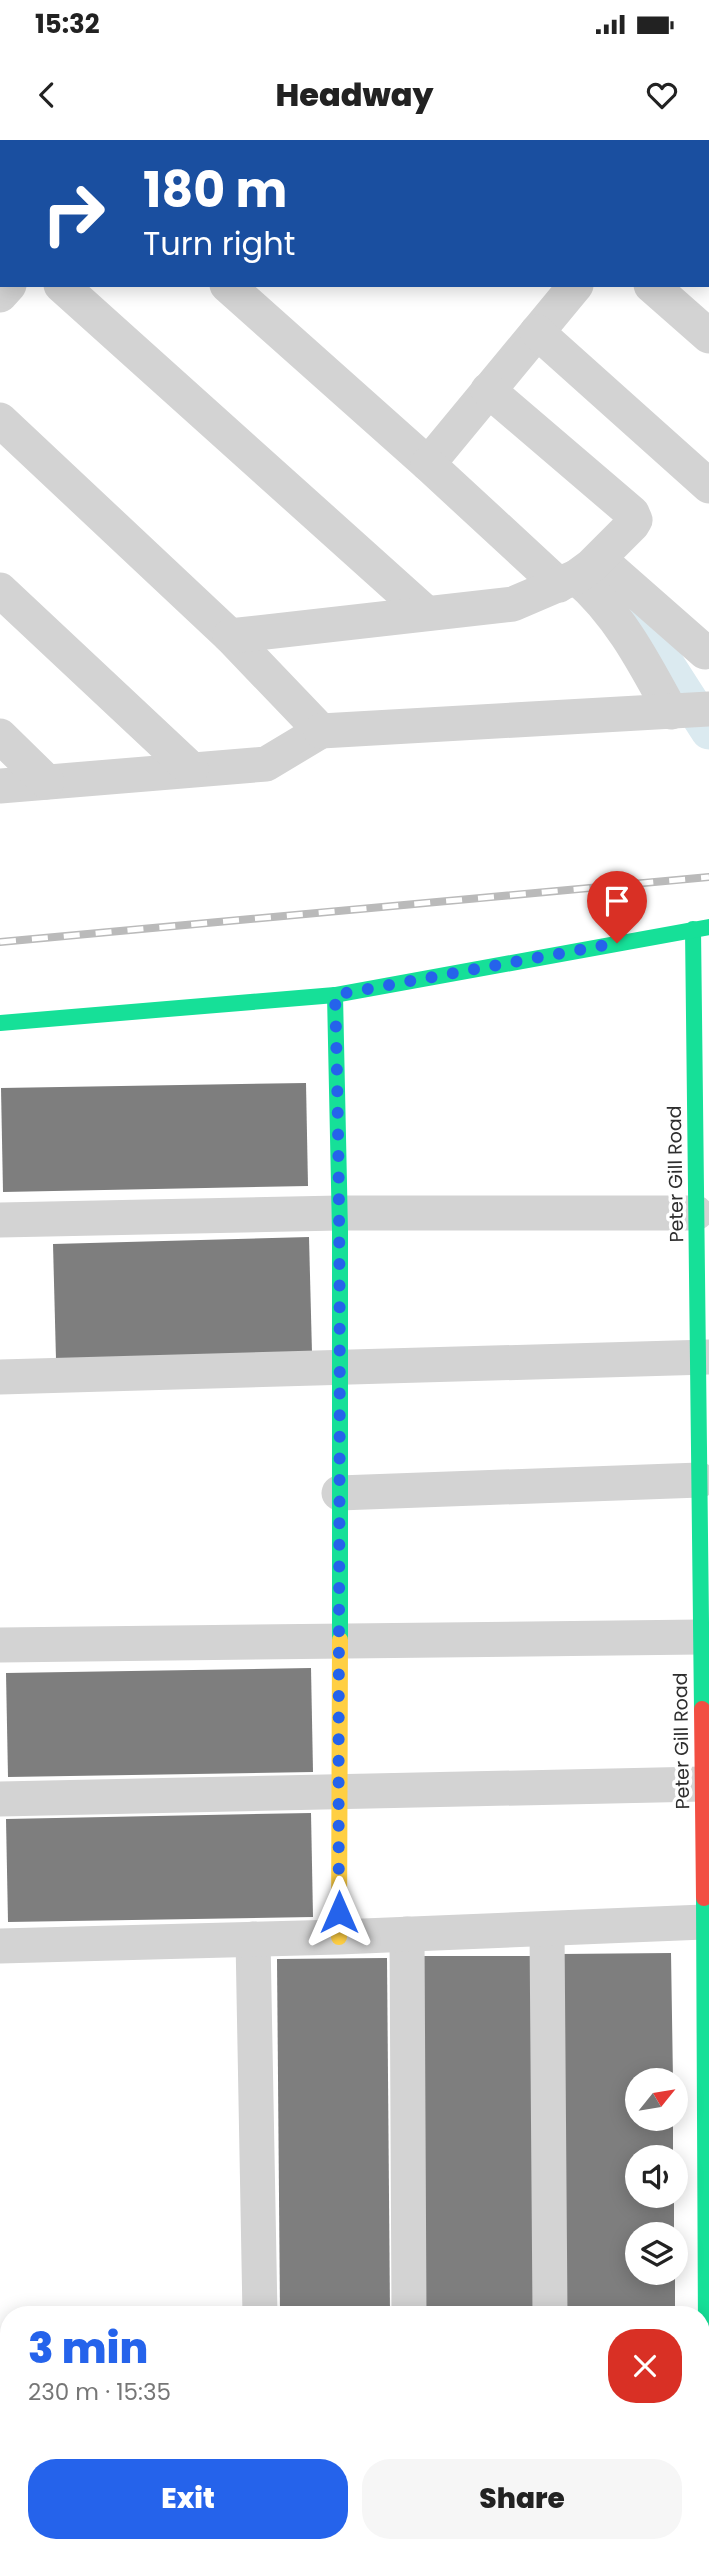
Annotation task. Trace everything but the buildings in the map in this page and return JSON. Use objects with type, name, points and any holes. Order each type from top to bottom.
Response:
[{"type":"street","points":[[63,287],[426,613]]},
{"type":"street","points":[[229,287],[428,464],[578,574],[707,651]]},
{"type":"street","points":[[428,464],[574,287]]},
{"type":"street","points":[[653,287],[709,336]]},
{"type":"street","points":[[537,332],[709,486]]},
{"type":"street","points":[[230,636],[513,604],[578,574],[632,526],[635,520],[632,513],[488,390]]},
{"type":"street","points":[[0,420],[230,636],[321,731]]},
{"type":"street","points":[[578,574],[596,593],[631,642],[671,712]]},
{"type":"street","points":[[0,590],[191,769]]},
{"type":"street","points":[[0,786],[265,764],[321,731],[709,709]]},
{"type":"street","points":[[0,736],[47,782]]},
{"type":"street","points":[[0,1023],[335,995],[701,928]]},
{"type":"street","name":"Peter Gill Road","points":[[701,928],[696,1213],[704,1357],[699,1480],[706,2306]]},
{"type":"street","points":[[335,995],[340,1367],[339,1937]]},
{"type":"street","points":[[0,1220],[339,1213],[696,1213]]},
{"type":"street","points":[[0,1377],[704,1357]]},
{"type":"street","points":[[339,1493],[699,1480]]},
{"type":"street","points":[[0,1645],[701,1637]]},
{"type":"street","points":[[0,1799],[703,1784]]},
{"type":"street","points":[[0,1946],[339,1937],[704,1922]]},
{"type":"street","points":[[547,1929],[551,2306]]},
{"type":"street","points":[[407,1934],[409,2306]]},
{"type":"street","points":[[253,1939],[260,2306]]},
{"type":"waterway","points":[[621,594],[709,731]]},
{"type":"railway","points":[[0,942],[709,877]]},
{"type":"traffic: fast","points":[[0,1023],[335,995],[709,927]]},
{"type":"traffic: fast","points":[[693,929],[702,1709]]},
{"type":"traffic: fast","points":[[335,995],[340,1231],[340,1640]]},
{"type":"traffic: fast","points":[[704,1898],[706,2306]]},
{"type":"traffic: slow","points":[[339,1937],[340,1640]]},
{"type":"traffic: jam","points":[[702,1709],[704,1898]]},
{"type":"route","points":[[339,1912],[340,1367],[335,995],[617,943]]}]
